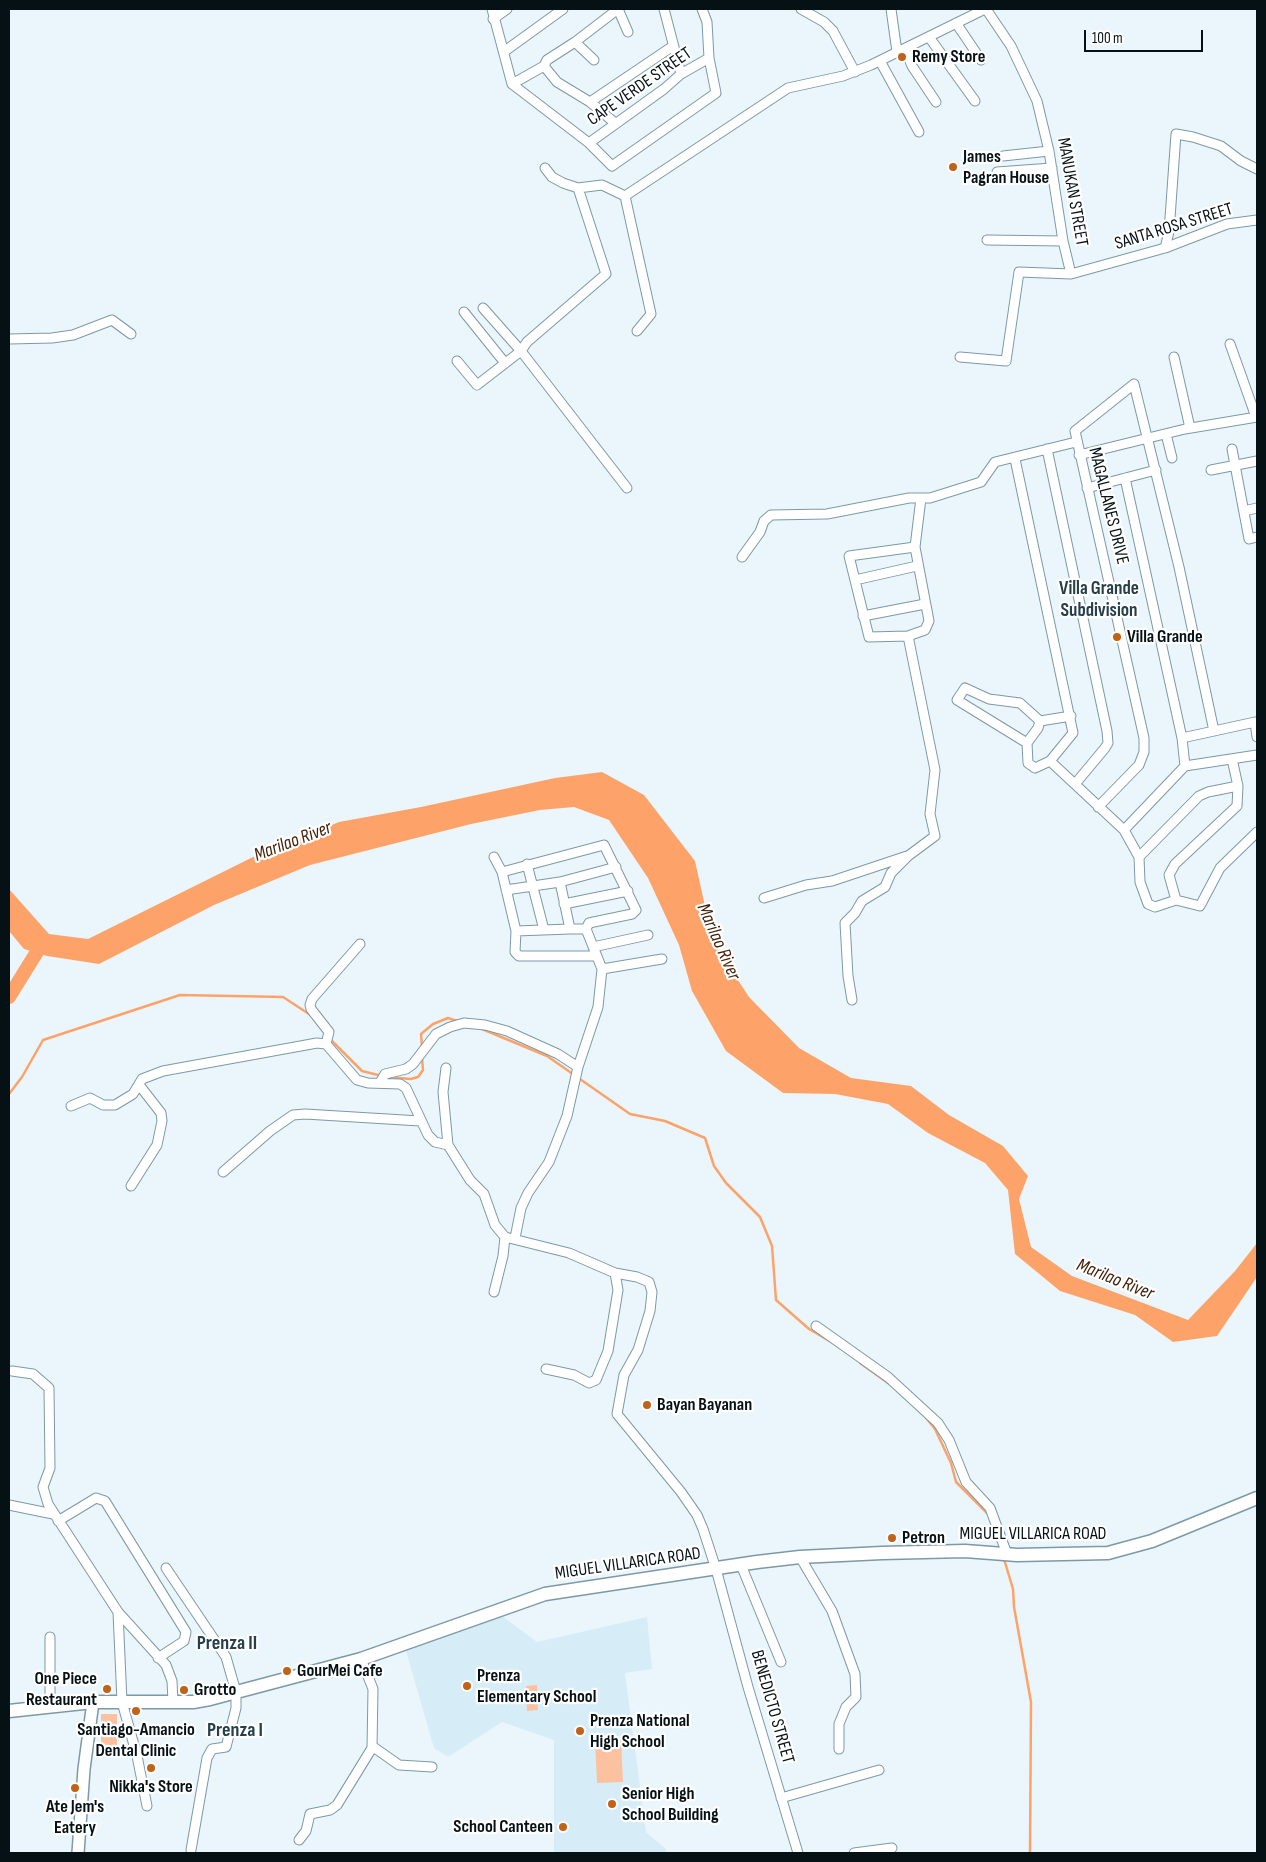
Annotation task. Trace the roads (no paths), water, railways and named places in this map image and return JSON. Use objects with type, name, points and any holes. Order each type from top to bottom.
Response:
[{"type":"main road","name":"MIGUEL VILLARICA ROAD","points":[[9,1711],[93,1702],[173,1702],[210,1699],[361,1658],[545,1594],[716,1568],[800,1557],[965,1551],[1007,1554],[1108,1553],[1152,1541],[1257,1498]]},
{"type":"street","points":[[492,9],[493,19],[505,51],[512,84],[589,143],[612,166],[716,93],[709,58],[707,22],[702,9]]},
{"type":"street","points":[[493,19],[507,9]]},
{"type":"street","points":[[505,51],[564,9]]},
{"type":"street","points":[[512,84],[544,66],[547,60],[575,42],[618,9],[628,32]]},
{"type":"street","points":[[664,9],[681,74]]},
{"type":"street","points":[[801,9],[824,22],[833,31],[855,72]]},
{"type":"street","points":[[891,9],[901,51],[936,102]]},
{"type":"street","points":[[625,196],[788,88],[855,72],[985,9]]},
{"type":"street","name":"MANUKAN STREET","points":[[985,9],[1011,46],[1033,89],[1049,151],[1063,241],[1071,274]]},
{"type":"street","points":[[956,23],[980,60]]},
{"type":"street","points":[[929,37],[974,101]]},
{"type":"street","points":[[575,42],[594,60]]},
{"type":"street","points":[[590,102],[673,46]]},
{"type":"street","name":"CAPE VERDE STREET","points":[[589,143],[664,89],[681,74],[709,58]]},
{"type":"street","points":[[880,61],[918,132]]},
{"type":"street","points":[[544,66],[557,82],[590,102],[615,124]]},
{"type":"street","points":[[1165,248],[1169,232],[1176,134],[1209,141],[1257,168]]},
{"type":"street","points":[[1003,156],[1049,151]]},
{"type":"street","points":[[545,168],[552,177],[563,183],[578,188],[602,185],[625,196]]},
{"type":"street","points":[[997,172],[1052,168]]},
{"type":"street","points":[[457,361],[477,385],[521,351],[527,342],[606,274],[578,188]]},
{"type":"street","points":[[625,196],[651,314],[636,331]]},
{"type":"street","name":"SANTA ROSA STREET","points":[[960,357],[1006,361],[1019,272],[1071,274],[1165,248],[1226,224],[1257,220]]},
{"type":"street","points":[[986,240],[1063,241]]},
{"type":"street","points":[[483,308],[521,351],[627,488]]},
{"type":"street","points":[[464,312],[505,363]]},
{"type":"street","points":[[9,339],[52,338],[73,335],[114,320],[132,334]]},
{"type":"street","points":[[1079,455],[1190,428],[1257,417],[1230,344]]},
{"type":"street","points":[[1174,357],[1190,428]]},
{"type":"street","name":"MAGALLANES DRIVE","points":[[1098,807],[1139,765],[1144,752],[1144,738],[1075,431],[1134,384],[1149,438]]},
{"type":"street","points":[[1166,434],[1172,458]]},
{"type":"street","points":[[1149,438],[1214,731]]},
{"type":"street","points":[[742,557],[760,532],[764,521],[771,515],[827,514],[901,500],[930,498],[982,482],[996,462],[1015,459],[1076,442]]},
{"type":"street","points":[[1232,449],[1249,539],[1257,537]]},
{"type":"street","points":[[1047,450],[1107,731],[1108,743],[1105,748],[1075,784]]},
{"type":"street","points":[[1015,459],[1071,716],[1073,733],[1071,738],[1050,761],[1040,767],[1031,767],[1028,763],[1027,743],[1038,728],[1040,721]]},
{"type":"street","points":[[1211,470],[1257,461]]},
{"type":"street","points":[[1087,488],[1156,470]]},
{"type":"street","points":[[1125,478],[1182,738],[1186,766]]},
{"type":"street","points":[[914,547],[850,556],[870,637],[917,635],[928,627],[914,547],[921,498]]},
{"type":"street","points":[[1244,511],[1257,508]]},
{"type":"street","points":[[855,580],[917,566]]},
{"type":"street","points":[[864,616],[925,604]]},
{"type":"street","points":[[852,1000],[848,976],[845,923],[855,913],[862,901],[885,887],[891,873],[908,856],[935,836],[930,814],[935,770],[908,636]]},
{"type":"street","points":[[1027,743],[957,700],[965,688],[989,699],[1020,703],[1040,721]]},
{"type":"street","points":[[978,712],[989,699]]},
{"type":"street","points":[[1040,721],[1071,716]]},
{"type":"street","points":[[1182,738],[1255,722],[1257,736]]},
{"type":"street","points":[[1124,830],[1186,766],[1257,755]]},
{"type":"street","points":[[1176,900],[1169,875],[1175,864],[1234,811],[1239,799],[1232,759]]},
{"type":"street","points":[[1050,761],[1124,830],[1139,857],[1140,882],[1148,904],[1151,907],[1176,900],[1194,905],[1203,904],[1220,868],[1257,832]]},
{"type":"street","points":[[1139,857],[1199,796],[1208,792],[1238,786]]},
{"type":"street","points":[[502,872],[604,845],[636,907],[635,912],[589,923],[586,929],[602,969],[598,1007],[577,1072],[567,1116],[549,1162],[528,1193],[521,1208],[515,1238]]},
{"type":"street","points":[[764,898],[806,885],[832,881],[908,856]]},
{"type":"street","points":[[494,857],[502,872],[516,931],[515,952],[518,956],[597,956]]},
{"type":"street","points":[[527,864],[544,930]]},
{"type":"street","points":[[506,890],[560,882],[616,867]]},
{"type":"street","points":[[560,882],[570,929]]},
{"type":"street","points":[[564,904],[628,891]]},
{"type":"street","points":[[516,931],[586,929]]},
{"type":"street","points":[[593,947],[648,935]]},
{"type":"street","points":[[326,1044],[329,1032],[310,1009],[310,1005],[360,944]]},
{"type":"street","points":[[602,969],[662,959]]},
{"type":"street","points":[[380,1083],[385,1074],[406,1069],[413,1064],[436,1034],[464,1023],[485,1025],[507,1032],[558,1054],[577,1072]]},
{"type":"street","points":[[71,1106],[90,1098],[103,1105],[115,1106],[140,1086],[142,1079],[163,1071],[317,1043],[326,1044],[357,1080],[368,1083],[400,1084],[406,1088],[428,1135],[435,1142],[448,1145]]},
{"type":"street","points":[[446,1068],[442,1092],[448,1145],[470,1180],[484,1194],[495,1225],[505,1236],[569,1253],[615,1273],[618,1290],[608,1351],[596,1380],[589,1384],[574,1375],[546,1369]]},
{"type":"street","points":[[131,1186],[157,1145],[162,1121],[160,1112],[140,1086]]},
{"type":"street","points":[[223,1172],[270,1131],[293,1115],[305,1114],[420,1121]]},
{"type":"street","points":[[494,1292],[503,1256],[505,1236]]},
{"type":"street","name":"BENEDICTO STREET","points":[[615,1273],[637,1277],[649,1282],[652,1292],[645,1330],[624,1376],[620,1390],[617,1409],[618,1418],[692,1507],[702,1529],[716,1568],[798,1853]]},
{"type":"street","points":[[816,1326],[888,1377],[938,1423],[949,1440],[966,1482],[990,1508],[1007,1554]]},
{"type":"street","points":[[12,1371],[33,1374],[49,1388],[50,1468],[43,1491],[56,1518],[118,1612],[166,1665],[170,1673],[173,1702]]},
{"type":"street","points":[[9,1505],[56,1518],[96,1498],[105,1501],[186,1632],[184,1641],[158,1658]]},
{"type":"street","points":[[800,1557],[832,1611],[855,1674],[856,1697],[846,1707],[839,1724],[839,1749]]},
{"type":"street","points":[[741,1565],[781,1662]]},
{"type":"street","points":[[166,1568],[226,1657],[236,1692],[236,1708],[226,1747],[212,1750],[207,1758],[191,1850]]},
{"type":"street","points":[[118,1612],[122,1702],[137,1756],[147,1806]]},
{"type":"street","points":[[50,1638],[50,1707]]},
{"type":"street","points":[[299,1840],[306,1831],[310,1814],[330,1810],[337,1805],[372,1746],[373,1689],[361,1658]]},
{"type":"street","points":[[78,1853],[84,1769],[93,1702]]},
{"type":"street","points":[[372,1746],[399,1764],[432,1768]]},
{"type":"street","points":[[781,1798],[879,1770]]},
{"type":"street","points":[[854,1853],[892,1848]]},
{"type":"water","name":"Marilao River","points":[[602,772],[644,795],[695,861],[713,942],[749,997],[799,1048],[851,1078],[911,1086],[949,1115],[1003,1146],[1028,1176],[1019,1199],[1031,1247],[1072,1276],[1188,1320],[1235,1271],[1257,1243],[1257,1277],[1217,1336],[1173,1342],[1135,1315],[1060,1291],[1015,1254],[1008,1190],[985,1163],[928,1133],[888,1104],[835,1094],[783,1093],[726,1051],[692,991],[679,945],[648,878],[609,820],[574,807],[540,810],[471,824],[310,865],[214,905],[99,964],[47,956],[24,949],[9,931],[9,889],[49,934],[88,939],[251,858],[339,822],[421,807],[555,778]]},
{"type":"waterway","points":[[9,997],[40,947],[50,947]]},
{"type":"waterway","points":[[9,1094],[22,1077],[43,1040],[180,995],[283,997],[312,1016]]},
{"type":"waterway","points":[[422,1047],[421,1034],[433,1024],[448,1018],[457,1021]]},
{"type":"waterway","points":[[482,1029],[547,1056],[630,1114],[665,1121],[705,1138],[714,1166],[726,1183],[760,1217],[772,1246],[776,1300],[809,1329],[838,1346]]},
{"type":"waterway","points":[[329,1038],[362,1071],[382,1076]]},
{"type":"waterway","points":[[387,1077],[411,1079],[418,1077],[423,1070],[422,1058]]},
{"type":"waterway","points":[[860,1363],[888,1383]]},
{"type":"waterway","points":[[927,1419],[935,1429],[951,1463],[956,1482],[989,1515]]},
{"type":"waterway","points":[[1004,1559],[1013,1589],[1014,1607],[1031,1702],[1030,1853]]},
{"type":"place","name":"Remy Store","points":[[902,57]]},
{"type":"place","name":"James Pagran House","points":[[953,167]]},
{"type":"place","name":"Villa Grande","points":[[1117,637]]},
{"type":"place","name":"Bayan Bayanan","points":[[647,1405]]},
{"type":"place","name":"Petron","points":[[892,1538]]},
{"type":"place","name":"GourMei Cafe","points":[[287,1671]]},
{"type":"place","name":"Prenza Elementary School","points":[[467,1686]]},
{"type":"place","name":"One Piece Restaurant","points":[[107,1689]]},
{"type":"place","name":"Grotto","points":[[184,1690]]},
{"type":"place","name":"Santiago-Amancio Dental Clinic","points":[[136,1711]]},
{"type":"place","name":"Prenza National High School","points":[[580,1731]]},
{"type":"place","name":"Nikka's Store","points":[[151,1768]]},
{"type":"place","name":"Ate Jem's Eatery","points":[[75,1788]]},
{"type":"place","name":"Senior High School Building","points":[[612,1804]]},
{"type":"place","name":"School Canteen","points":[[563,1827]]},
{"type":"district","name":"Villa Grande Subdivision","points":[[1099,600]]},
{"type":"district","name":"Prenza II","points":[[227,1644]]},
{"type":"district","name":"Prenza I","points":[[235,1731]]}]
